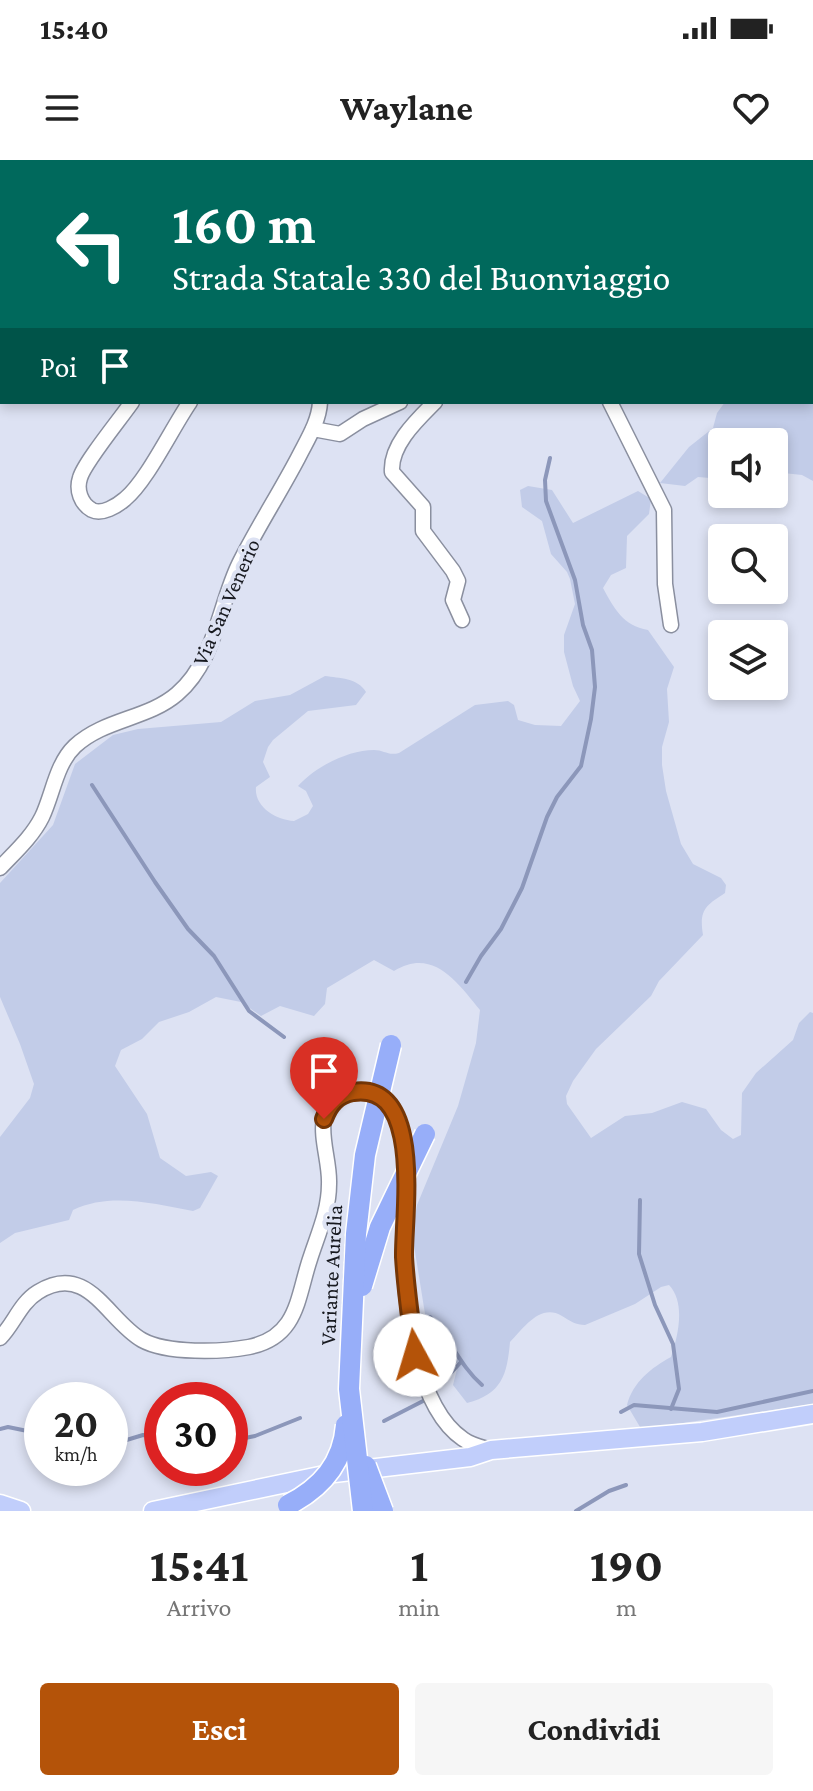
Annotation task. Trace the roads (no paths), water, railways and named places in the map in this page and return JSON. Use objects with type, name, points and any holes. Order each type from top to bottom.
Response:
[{"type":"highway","name":"Variante Aurelia","points":[[363,1511],[349,1389],[356,1234],[365,1155],[391,1045]]},
{"type":"highway","points":[[352,1333],[365,1273],[380,1227],[401,1178],[425,1134]]},
{"type":"highway","points":[[288,1505],[322,1482],[340,1455],[345,1437],[349,1389]]},
{"type":"highway","points":[[349,1389],[362,1453],[383,1511]]},
{"type":"main road","points":[[153,1511],[334,1473],[470,1457],[491,1450],[702,1432],[813,1414]]},
{"type":"main road","points":[[0,1504],[21,1511]]},
{"type":"street","points":[[131,404],[81,474],[80,495],[86,506],[95,512],[112,507],[131,493],[189,404]]},
{"type":"street","name":"Via San Venerio","points":[[0,868],[35,829],[61,768],[74,747],[108,727],[154,709],[185,687],[218,626],[238,566],[313,429],[319,404]]},
{"type":"street","points":[[313,429],[340,434],[396,404]]},
{"type":"street","points":[[433,404],[404,437],[393,458],[392,472],[423,507],[423,531],[458,581],[453,600],[462,620]]},
{"type":"street","points":[[611,404],[664,510],[665,584],[671,625]]},
{"type":"street","points":[[0,1338],[30,1297],[41,1290],[67,1284],[97,1295],[123,1325],[154,1345],[238,1349],[275,1336],[284,1329],[298,1306],[309,1262],[326,1216],[330,1168],[324,1119],[330,1104],[345,1094],[367,1091],[383,1100],[401,1128],[408,1180],[404,1259],[415,1355],[431,1400],[448,1425],[462,1438],[491,1450]]},
{"type":"waterway","points":[[466,982],[501,929],[522,888],[557,797],[581,766],[591,719],[595,687],[592,650],[583,625],[575,580],[546,501],[545,480],[550,458]]},
{"type":"waterway","points":[[92,785],[155,882],[188,929],[214,956],[249,1011],[284,1037]]},
{"type":"waterway","points":[[640,1200],[639,1254],[655,1305],[673,1344],[679,1389],[671,1409]]},
{"type":"waterway","points":[[430,1317],[482,1385]]},
{"type":"waterway","points":[[437,1388],[461,1362]]},
{"type":"waterway","points":[[621,1412],[634,1405],[717,1412],[813,1391]]},
{"type":"waterway","points":[[384,1421],[427,1399]]},
{"type":"waterway","points":[[248,1437],[300,1418]]},
{"type":"waterway","points":[[0,1429],[8,1427],[24,1430]]},
{"type":"waterway","points":[[128,1440],[144,1435]]},
{"type":"waterway","points":[[576,1511],[609,1491],[626,1485]]}]
